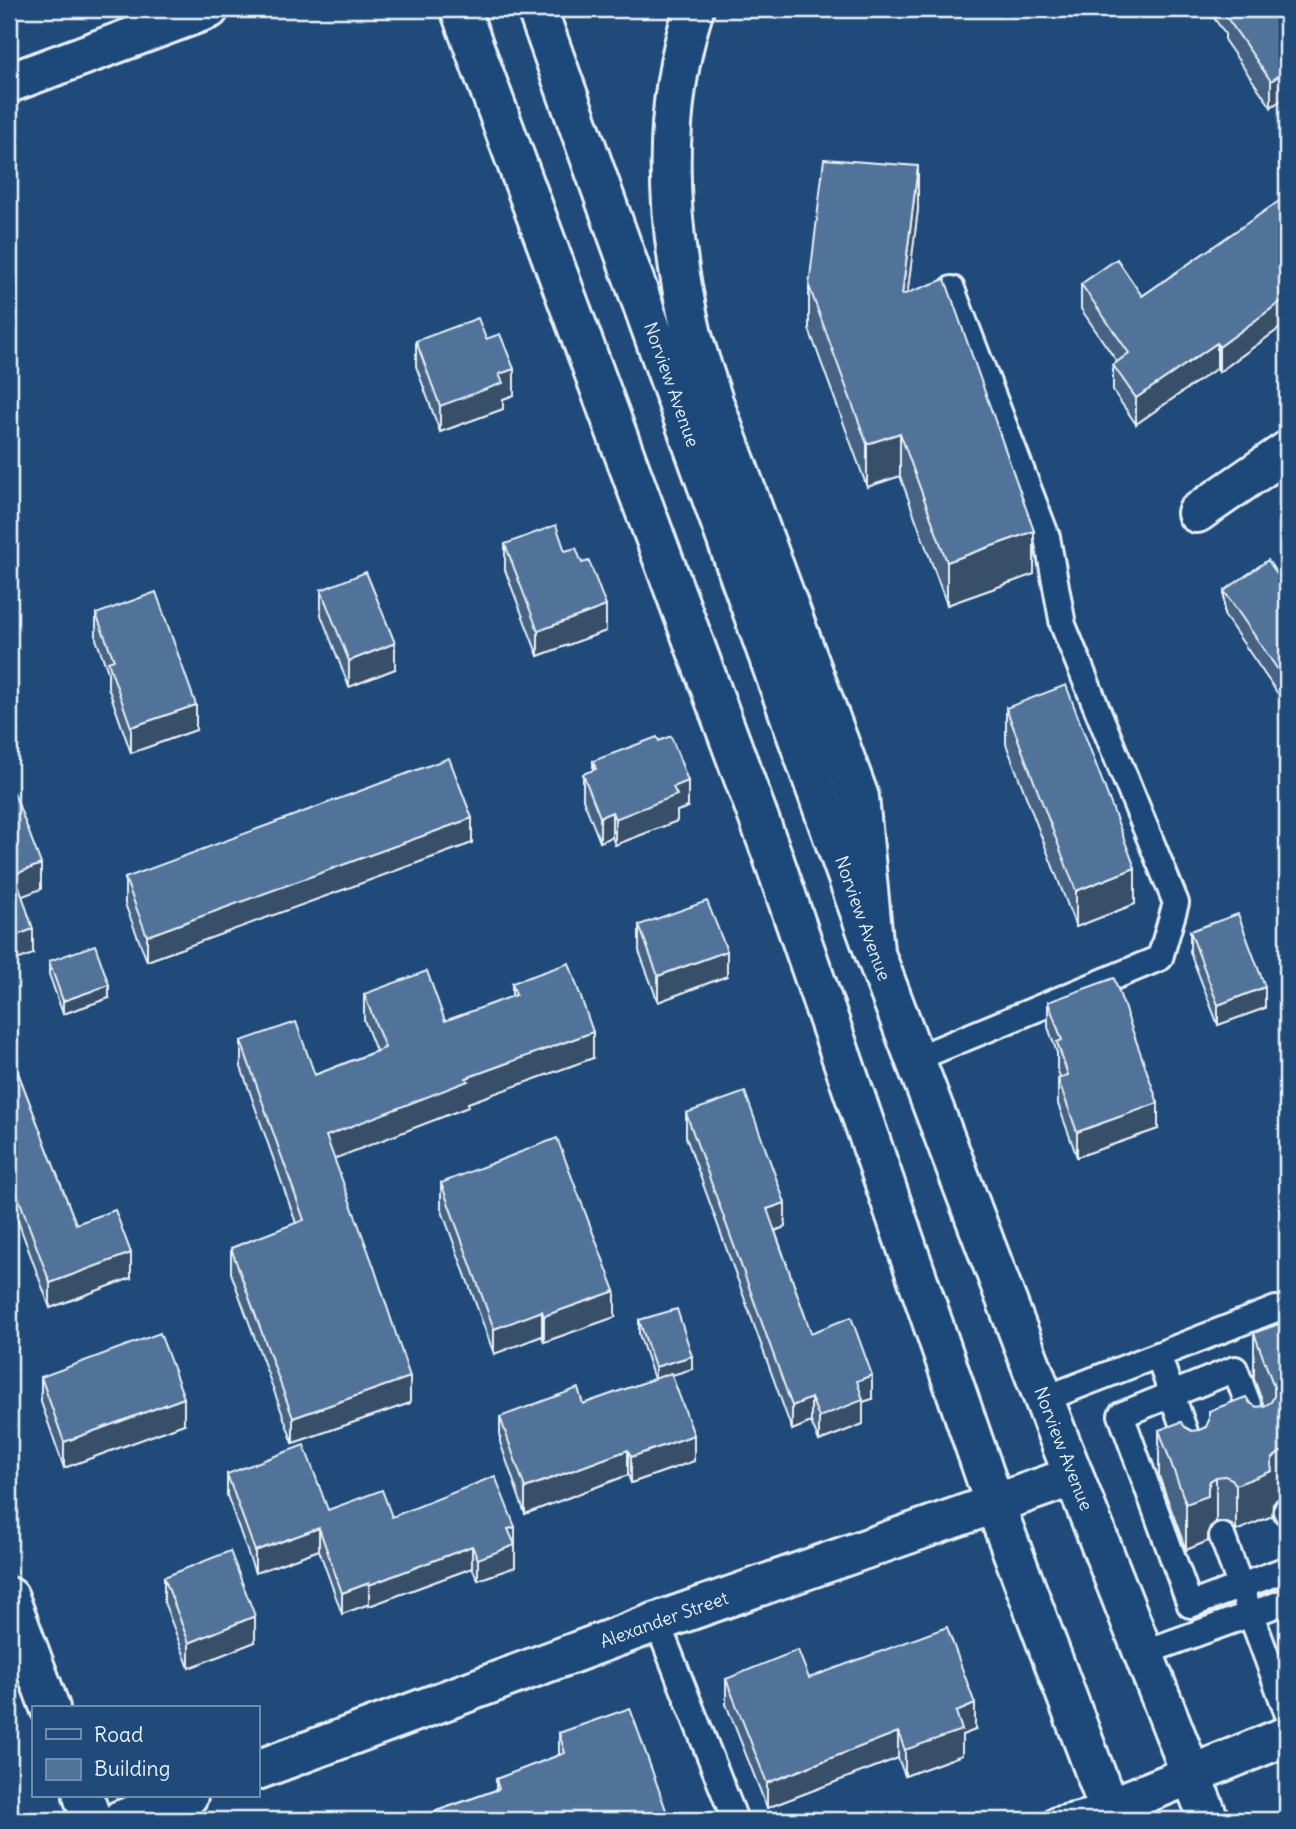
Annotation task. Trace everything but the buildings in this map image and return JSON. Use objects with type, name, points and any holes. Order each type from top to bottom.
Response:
[{"type":"main road","points":[[9,83],[209,9]]},
{"type":"main road","points":[[460,9],[773,857],[995,1504],[1111,1814],[1190,1775],[1287,1736]]},
{"type":"main road","name":"Norview Avenue","points":[[537,9],[874,951],[1044,1399],[1209,1820]]},
{"type":"main road","points":[[694,9],[679,69],[672,125],[671,199],[679,270],[693,337],[713,401],[859,797],[874,951]]},
{"type":"main road","points":[[1197,513],[1287,451]]},
{"type":"main road","name":"Alexander Street","points":[[259,1769],[657,1622],[1074,1476]]},
{"type":"main road","points":[[9,1597],[49,1706]]},
{"type":"main road","points":[[84,1798],[92,1820]]},
{"type":"main road","points":[[131,1818],[183,1798]]},
{"type":"lane","points":[[915,1059],[1160,958],[1176,903],[1063,625],[1047,537],[952,289]]},
{"type":"lane","points":[[1044,1399],[1276,1309]]},
{"type":"lane","points":[[1158,1355],[1195,1462]]},
{"type":"lane","points":[[1261,1438],[1235,1369],[1121,1415],[1190,1605],[1287,1569]]},
{"type":"lane","points":[[1222,1536],[1287,1712]]},
{"type":"lane","points":[[1143,1653],[1287,1601]]},
{"type":"lane","points":[[657,1622],[735,1820]]},
{"type":"lane","points":[[1056,1820],[1111,1814]]}]
